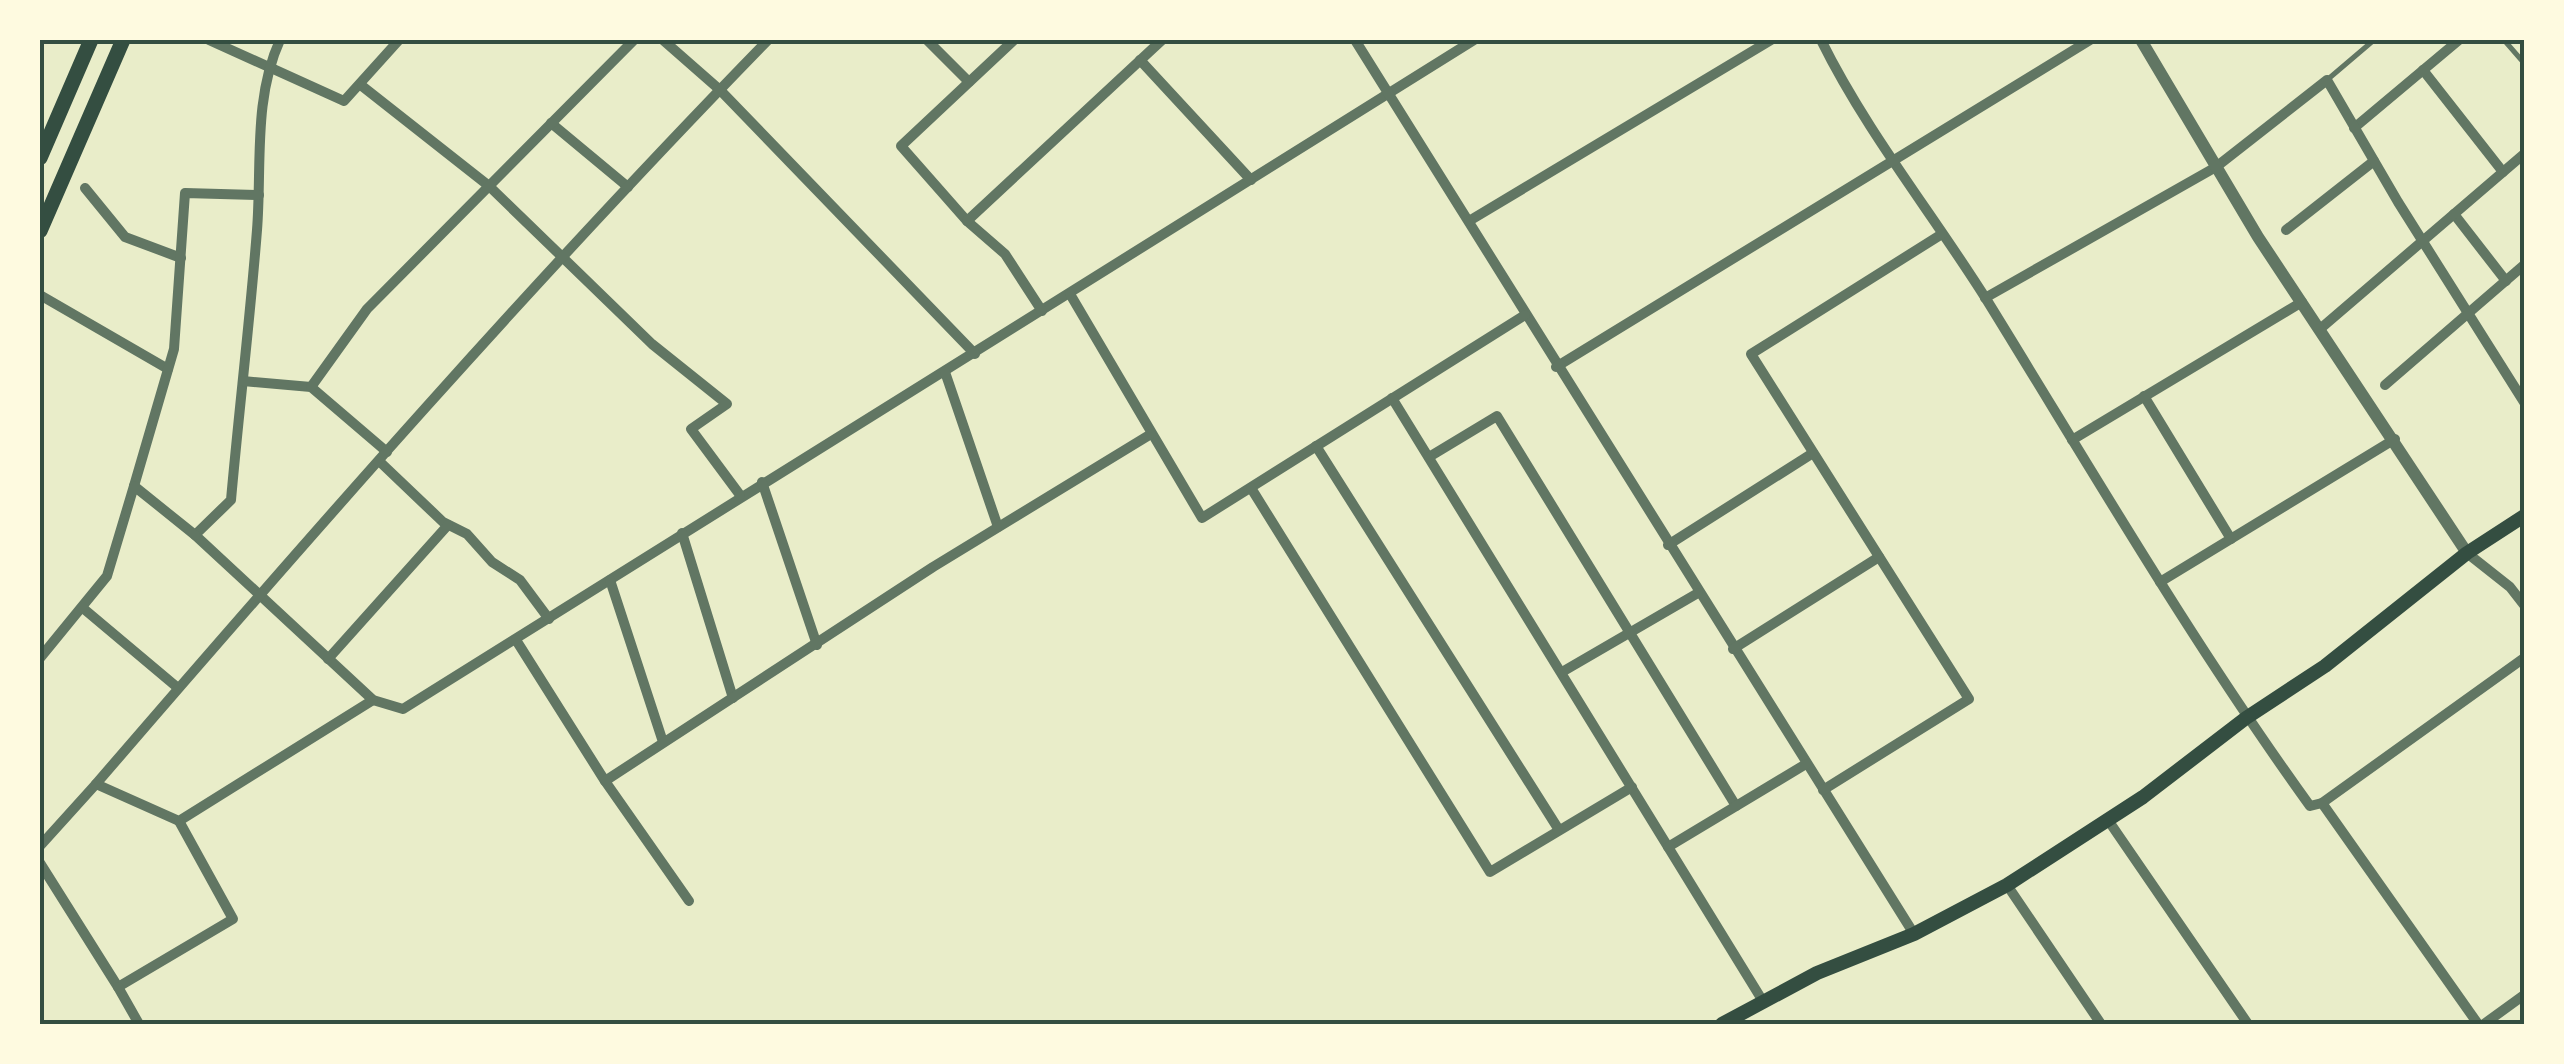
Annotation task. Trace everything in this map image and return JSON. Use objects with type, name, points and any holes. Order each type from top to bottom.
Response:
[{"type":"main road","points":[[40,158],[91,40]]},
{"type":"main road","points":[[40,231],[122,40]]},
{"type":"main road","points":[[1722,1024],[1817,973],[1914,934],[2007,885],[2108,820],[2246,718],[2325,666],[2467,553],[2524,516]]},
{"type":"street","points":[[209,40],[344,101],[362,86],[399,40]]},
{"type":"street","points":[[196,535],[232,500],[267,69],[280,40]]},
{"type":"street","points":[[311,387],[367,309],[634,40]]},
{"type":"street","points":[[663,40],[720,90],[975,354]]},
{"type":"street","points":[[40,846],[259,594],[628,187],[768,40]]},
{"type":"street","points":[[927,40],[969,82]]},
{"type":"street","points":[[1014,40],[901,146],[967,221],[1005,254],[1042,311]]},
{"type":"street","points":[[967,221],[1162,40]]},
{"type":"street","points":[[1355,40],[1914,934]]},
{"type":"street","points":[[134,486],[196,535],[373,700],[404,709],[740,495],[946,372],[1474,40]]},
{"type":"street","points":[[1470,221],[1771,40]]},
{"type":"street","points":[[1821,40],[1892,159],[1985,298],[2246,718],[2310,806],[2322,802],[2524,658]]},
{"type":"street","points":[[1556,366],[2090,40]]},
{"type":"street","points":[[2140,40],[2302,302],[2467,553],[2510,587],[2524,605]]},
{"type":"street","points":[[2354,128],[2459,40]]},
{"type":"street","points":[[1140,60],[1251,180]]},
{"type":"street","points":[[2423,70],[2503,172]]},
{"type":"street","points":[[1985,298],[2216,167],[2328,80],[2524,402]]},
{"type":"street","points":[[362,86],[489,186],[652,344],[727,404],[691,429],[740,495]]},
{"type":"street","points":[[551,123],[628,187]]},
{"type":"street","points":[[2320,329],[2524,154]]},
{"type":"street","points":[[2286,230],[2374,161]]},
{"type":"street","points":[[85,188],[125,237],[181,258]]},
{"type":"street","points":[[40,658],[84,609],[107,576],[168,369],[185,193],[259,196]]},
{"type":"street","points":[[2454,214],[2506,281]]},
{"type":"street","points":[[1822,790],[1969,699],[1751,354],[1942,234]]},
{"type":"street","points":[[2385,385],[2524,265]]},
{"type":"street","points":[[1070,294],[1202,518],[1525,315]]},
{"type":"street","points":[[40,296],[168,369]]},
{"type":"street","points":[[2072,440],[2302,302]]},
{"type":"street","points":[[946,372],[998,527]]},
{"type":"street","points":[[243,382],[311,387],[448,525],[467,534],[492,562],[520,580],[550,619]]},
{"type":"street","points":[[2144,396],[2231,539]]},
{"type":"street","points":[[1392,398],[1764,1003]]},
{"type":"street","points":[[1429,457],[1497,416],[1736,806]]},
{"type":"street","points":[[604,780],[998,527],[1151,434]]},
{"type":"street","points":[[2160,582],[2396,440]]},
{"type":"street","points":[[1316,446],[1560,830]]},
{"type":"street","points":[[1668,545],[1814,453]]},
{"type":"street","points":[[762,482],[817,644]]},
{"type":"street","points":[[1251,488],[1490,872],[1632,787]]},
{"type":"street","points":[[328,659],[448,525]]},
{"type":"street","points":[[682,533],[733,698]]},
{"type":"street","points":[[1733,649],[1880,558]]},
{"type":"street","points":[[610,580],[663,742]]},
{"type":"street","points":[[1562,672],[1698,592]]},
{"type":"street","points":[[84,609],[178,688]]},
{"type":"street","points":[[516,640],[604,780],[689,900]]},
{"type":"street","points":[[179,821],[373,700]]},
{"type":"street","points":[[1668,847],[1806,764]]},
{"type":"street","points":[[96,784],[179,821],[233,919],[118,987]]},
{"type":"street","points":[[2322,802],[2481,1024],[2524,996]]},
{"type":"street","points":[[2108,820],[2248,1024]]},
{"type":"street","points":[[40,863],[139,1024]]},
{"type":"street","points":[[2007,885],[2100,1024]]},
{"type":"lane","points":[[2328,80],[2374,40]]},
{"type":"lane","points":[[2504,40],[2524,62]]}]
